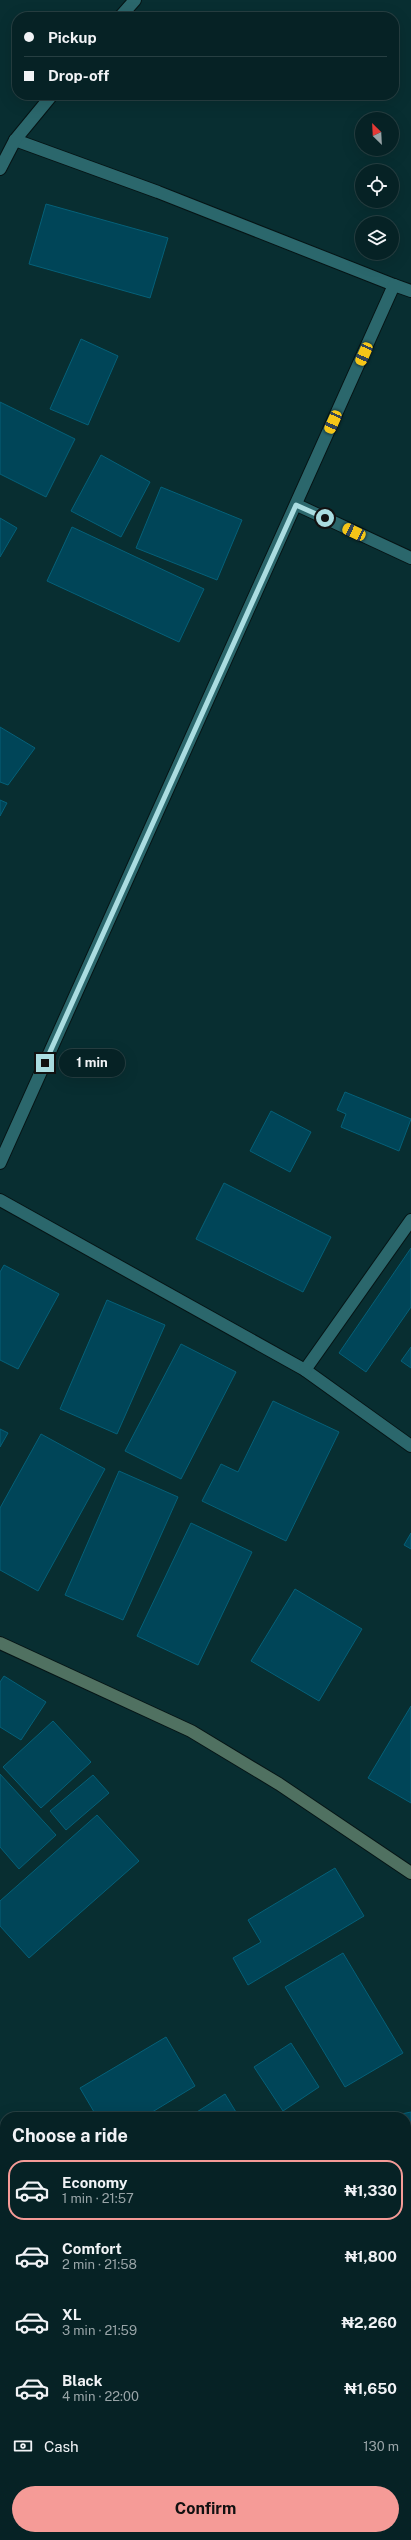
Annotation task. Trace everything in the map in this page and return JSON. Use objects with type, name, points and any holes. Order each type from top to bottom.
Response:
[{"type":"main road","points":[[0,1643],[191,1731],[279,1784],[411,1873]]},
{"type":"street","points":[[124,12],[135,0]]},
{"type":"street","points":[[0,169],[15,140],[48,100]]},
{"type":"street","points":[[15,140],[158,192],[411,291]]},
{"type":"street","points":[[0,1163],[394,285]]},
{"type":"street","points":[[296,505],[411,558]]},
{"type":"street","points":[[0,1200],[305,1370],[411,1446]]},
{"type":"street","points":[[305,1370],[411,1220]]},
{"type":"building","points":[[46,204],[168,238],[150,298],[29,264]]},
{"type":"building","points":[[81,339],[118,356],[88,425],[50,409]]},
{"type":"building","points":[[0,402],[75,439],[46,497],[0,474]]},
{"type":"building","points":[[101,455],[150,482],[121,537],[71,511]]},
{"type":"building","points":[[161,487],[242,520],[217,580],[136,548]]},
{"type":"building","points":[[0,518],[17,528],[0,557]]},
{"type":"building","points":[[72,527],[204,589],[179,642],[47,581]]},
{"type":"building","points":[[0,727],[35,748],[8,785],[0,782]]},
{"type":"building","points":[[0,800],[7,803],[0,816]]},
{"type":"building","points":[[345,1092],[411,1119],[399,1151],[341,1127],[346,1114],[337,1110]]},
{"type":"building","points":[[271,1111],[311,1132],[290,1172],[250,1151]]},
{"type":"building","points":[[224,1183],[331,1237],[303,1292],[196,1239]]},
{"type":"building","points":[[411,1248],[411,1307],[366,1372],[339,1353]]},
{"type":"building","points":[[4,1265],[59,1294],[18,1369],[0,1360],[0,1272]]},
{"type":"building","points":[[107,1300],[165,1325],[117,1434],[60,1409]]},
{"type":"building","points":[[181,1344],[236,1372],[181,1479],[125,1451]]},
{"type":"building","points":[[411,1347],[411,1368],[401,1361]]},
{"type":"building","points":[[273,1401],[339,1432],[286,1541],[202,1501],[221,1464],[238,1472]]},
{"type":"building","points":[[0,1429],[8,1433],[0,1447]]},
{"type":"building","points":[[41,1434],[105,1469],[38,1591],[0,1570],[0,1508]]},
{"type":"building","points":[[119,1471],[178,1497],[123,1620],[65,1595]]},
{"type":"building","points":[[191,1523],[252,1552],[198,1665],[137,1636]]},
{"type":"building","points":[[411,1533],[411,1549],[404,1545]]},
{"type":"building","points":[[295,1589],[362,1629],[319,1701],[251,1661]]},
{"type":"building","points":[[4,1676],[46,1702],[21,1740],[0,1727],[0,1682]]},
{"type":"building","points":[[411,1706],[411,1803],[368,1778]]},
{"type":"building","points":[[53,1721],[91,1762],[41,1808],[3,1767]]},
{"type":"building","points":[[0,1774],[56,1835],[19,1869],[0,1847]]},
{"type":"building","points":[[93,1775],[109,1793],[66,1830],[50,1811]]},
{"type":"building","points":[[97,1815],[139,1861],[29,1958],[0,1926],[0,1901]]},
{"type":"building","points":[[335,1868],[364,1916],[248,1985],[233,1958],[261,1942],[248,1920]]},
{"type":"building","points":[[343,1953],[403,2053],[345,2087],[285,1987]]},
{"type":"building","points":[[166,2037],[195,2086],[152,2112],[94,2112],[80,2088]]},
{"type":"building","points":[[291,2043],[319,2087],[283,2111],[254,2067]]},
{"type":"building","points":[[225,2094],[236,2112],[197,2112]]},
{"type":"route","points":[[45,1063],[296,505],[325,518]]}]
